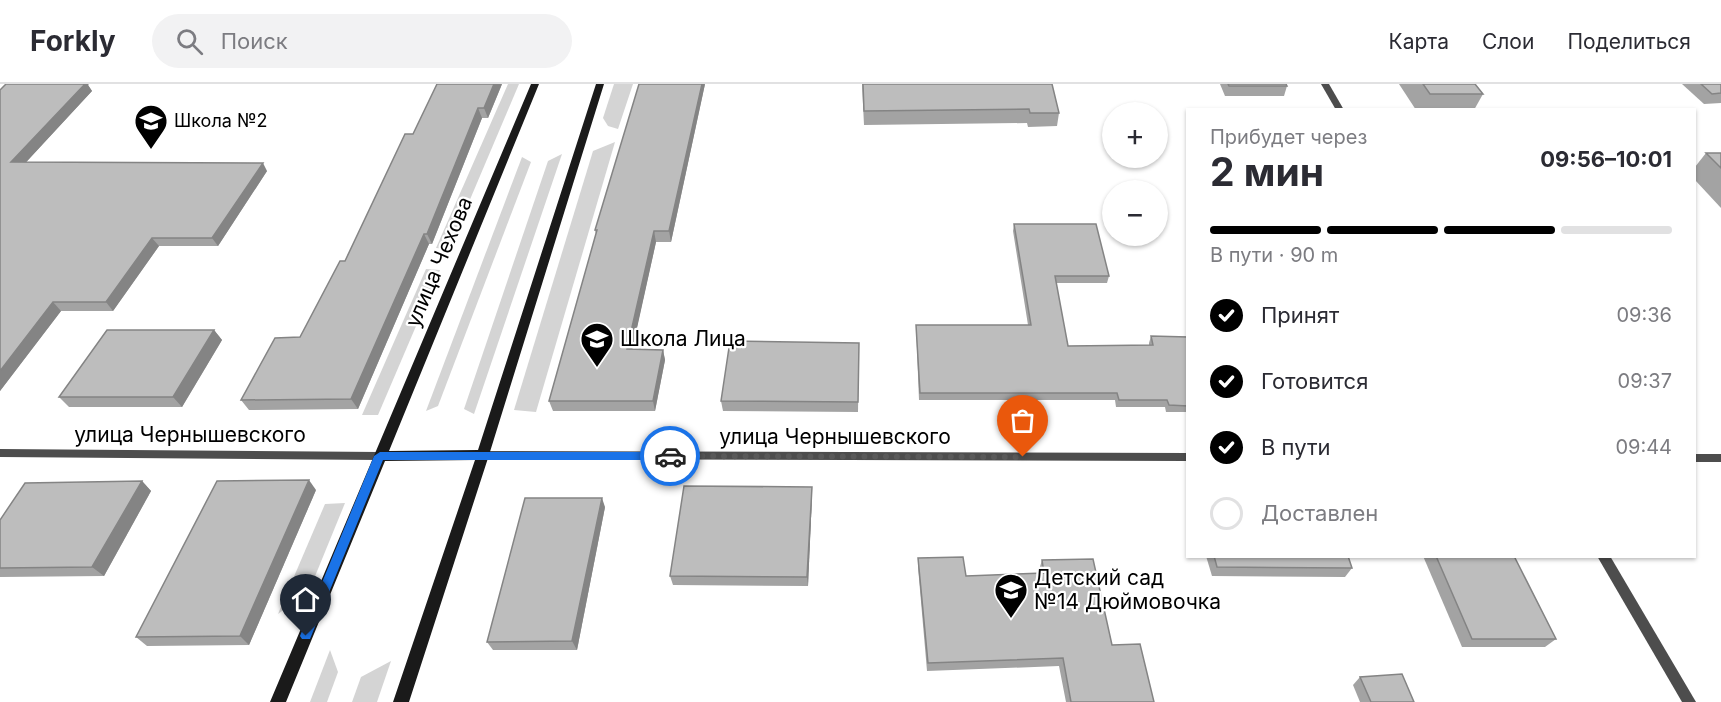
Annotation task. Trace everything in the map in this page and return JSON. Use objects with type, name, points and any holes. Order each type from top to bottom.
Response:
[{"type":"main road","name":"улица Чехова","points":[[278,702],[535,84]]},
{"type":"main road","points":[[401,702],[483,455],[600,84]]},
{"type":"main road","points":[[380,456],[483,455]]},
{"type":"street","points":[[1325,84],[1339,108]]},
{"type":"street","name":"улица Чернышевского","points":[[0,453],[380,456]]},
{"type":"street","name":"улица Чернышевского","points":[[483,455],[1186,457]]},
{"type":"street","points":[[1696,458],[1721,458]]},
{"type":"street","points":[[1604,558],[1689,702]]},
{"type":"shaded area","points":[[508,84],[519,84],[449,249],[436,248]]},
{"type":"shaded area","points":[[614,84],[633,84],[618,129],[608,126],[603,118]]},
{"type":"shaded area","points":[[615,142],[536,412],[514,410],[593,151]]},
{"type":"shaded area","points":[[562,154],[474,414],[464,409],[548,161]]},
{"type":"shaded area","points":[[522,157],[531,162],[438,406],[426,411]]},
{"type":"shaded area","points":[[426,269],[440,270],[378,415],[362,415]]},
{"type":"shaded area","points":[[345,503],[309,591],[278,614],[325,504]]},
{"type":"shaded area","points":[[330,650],[338,672],[327,702],[310,702]]},
{"type":"shaded area","points":[[391,661],[377,702],[352,702],[361,677]]},
{"type":"building","points":[[6,84],[85,84],[11,162],[263,163],[212,238],[152,238],[106,302],[53,302],[0,371],[0,90]]},
{"type":"building","points":[[437,84],[494,84],[484,108],[478,108],[427,234],[424,234],[351,399],[241,400],[275,338],[300,337],[340,261],[345,261],[405,134],[413,134]]},
{"type":"building","points":[[639,84],[702,84],[669,231],[654,231],[627,349],[663,350],[653,401],[549,401],[597,230],[595,230]]},
{"type":"building","points":[[863,84],[1052,84],[1059,113],[1030,113],[1029,109],[864,111]]},
{"type":"building","points":[[1228,84],[1286,84],[1287,86],[1229,86]]},
{"type":"building","points":[[1423,84],[1475,84],[1483,94],[1430,94]]},
{"type":"building","points":[[1701,84],[1721,84],[1721,93],[1712,94]]},
{"type":"building","points":[[1706,153],[1721,153],[1721,168]]},
{"type":"building","points":[[1014,224],[1096,224],[1109,276],[1055,276],[1068,346],[1153,345],[1151,336],[1186,337],[1186,406],[1169,405],[1167,400],[1119,400],[1117,393],[920,393],[916,325],[1031,325]]},
{"type":"building","points":[[107,330],[214,330],[173,397],[59,397]]},
{"type":"building","points":[[730,341],[859,343],[858,402],[721,401]]},
{"type":"building","points":[[309,480],[240,636],[136,637],[217,481]]},
{"type":"building","points":[[142,481],[92,567],[0,568],[0,520],[25,483]]},
{"type":"building","points":[[684,486],[812,487],[807,577],[670,576]]},
{"type":"building","points":[[525,498],[602,498],[572,641],[487,642]]},
{"type":"building","name":"Детский сад №14 Дюймовочка","points":[[963,557],[966,576],[1044,573],[1042,560],[1093,559],[1112,645],[1140,644],[1154,702],[1071,702],[1063,658],[928,663],[918,558]]},
{"type":"building","points":[[1215,558],[1349,558],[1352,568],[1217,567]]},
{"type":"building","points":[[1437,558],[1515,558],[1556,639],[1472,639]]},
{"type":"building","points":[[1402,674],[1414,702],[1371,702],[1360,677]]},
{"type":"way so far","points":[[670,456],[1023,457]]},
{"type":"place","name":"Школа №2","points":[[151,150]]},
{"type":"place","name":"Школа Лица","points":[[597,368]]},
{"type":"place","name":"Детский сад №14 Дюймовочка","points":[[1011,619]]},
{"type":"route","points":[[306,636],[380,456],[670,456]]}]
